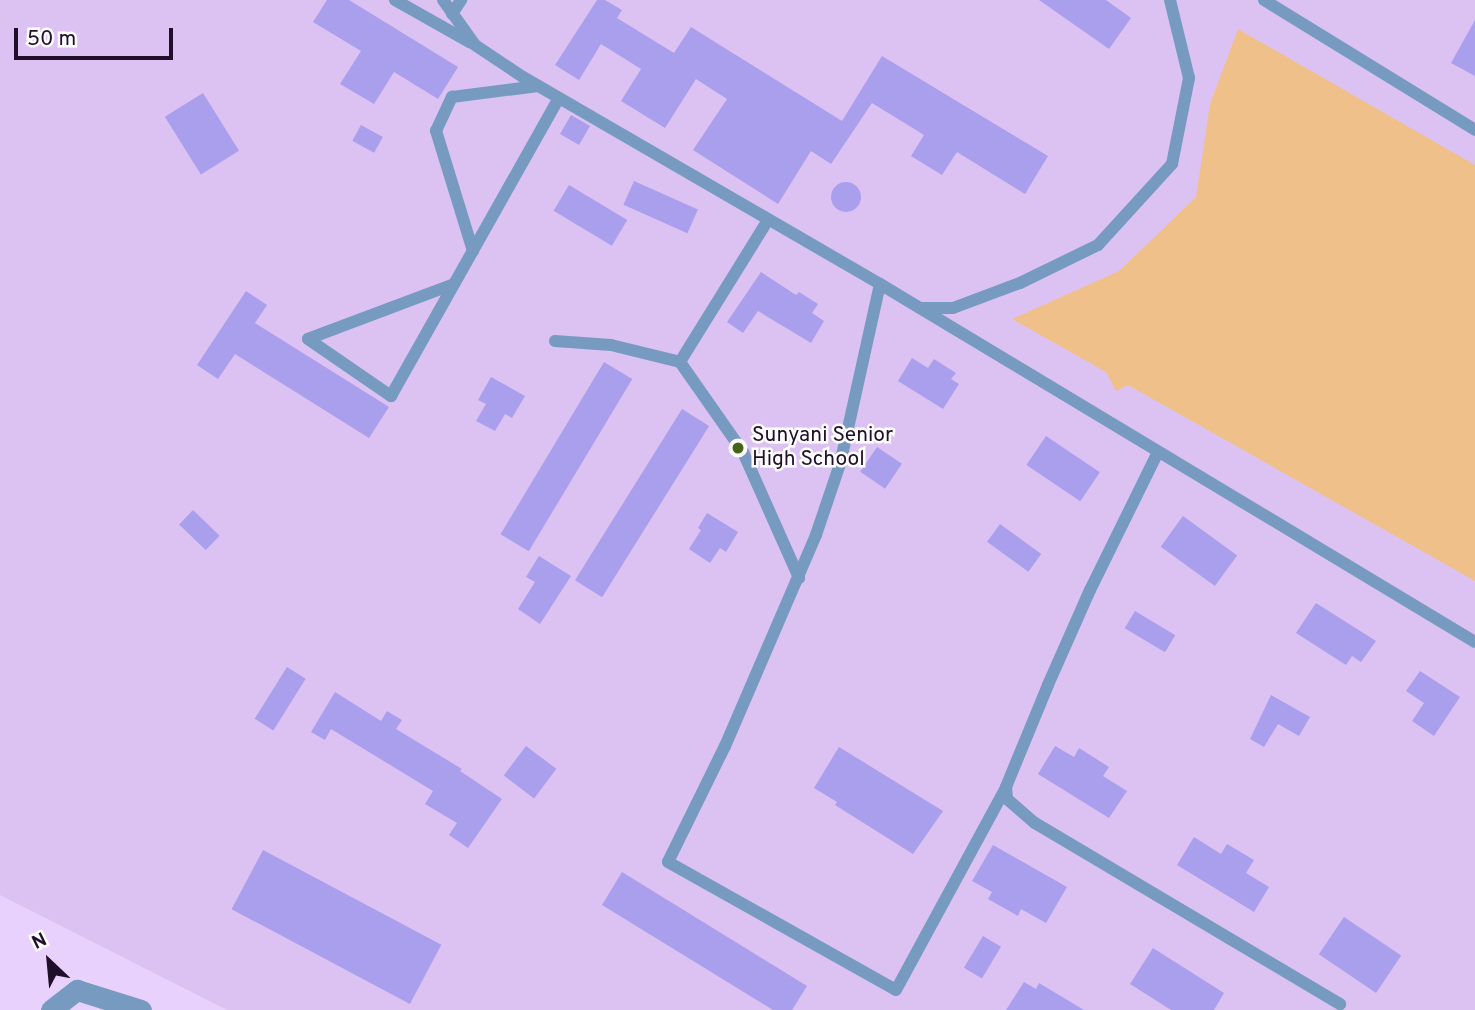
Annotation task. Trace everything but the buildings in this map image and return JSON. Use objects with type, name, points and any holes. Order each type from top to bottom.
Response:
[{"type":"street","points":[[51,1010],[77,990],[141,1010]]},
{"type":"lane","points":[[395,0],[880,284],[1475,642]]},
{"type":"lane","points":[[443,0],[475,45]]},
{"type":"lane","points":[[453,14],[461,0]]},
{"type":"lane","points":[[918,308],[953,308],[1020,284],[1098,245],[1172,164],[1189,78],[1170,0]]},
{"type":"lane","points":[[1264,0],[1475,130]]},
{"type":"lane","points":[[473,251],[436,131],[452,97],[538,86]]},
{"type":"lane","points":[[454,284],[308,339],[391,396],[559,98]]},
{"type":"lane","points":[[680,362],[768,220]]},
{"type":"lane","points":[[880,284],[840,464],[799,578],[725,746],[668,862],[896,990],[1006,787],[1090,590],[1158,452]]},
{"type":"lane","points":[[555,341],[611,345],[680,362],[743,452],[799,578]]},
{"type":"lane","points":[[1006,787],[1007,799],[1035,823],[1340,1004]]},
{"type":"shaded area","name":"Sunyani Senior High School","points":[[0,0],[1475,0],[1475,1010],[227,1010],[0,895]]},
{"type":"shaded area","points":[[1238,29],[1475,165],[1475,581],[1128,385],[1116,391],[1106,372],[1012,319],[1119,271],[1196,197],[1210,104]]},
{"type":"place","name":"Sunyani Senior High School","points":[[738,448]]}]
